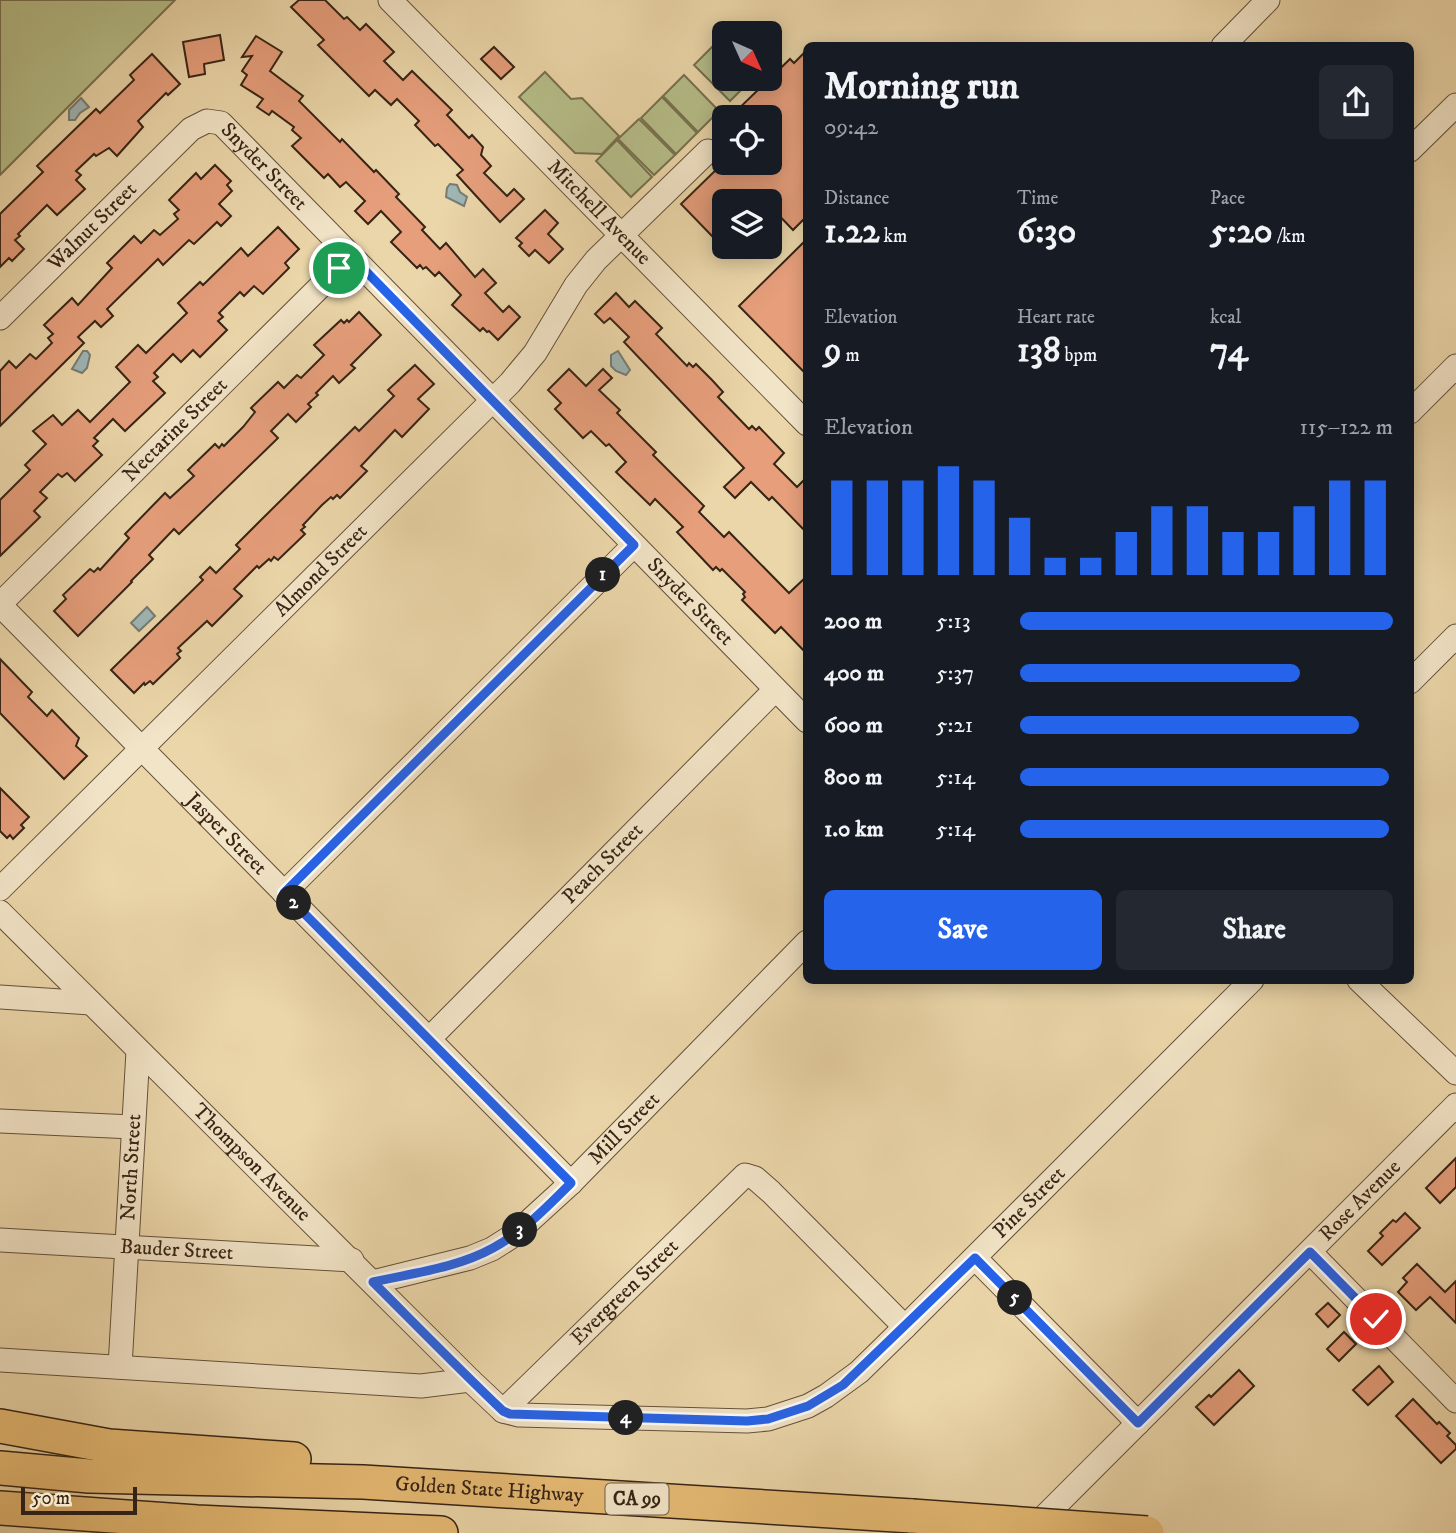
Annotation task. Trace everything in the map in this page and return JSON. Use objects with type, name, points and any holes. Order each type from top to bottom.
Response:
[{"type":"highway","points":[[0,1426],[109,1446],[304,1460],[363,1482]]},
{"type":"highway","name":"Golden State Highway","points":[[0,1468],[89,1476],[363,1482],[1147,1533]]},
{"type":"highway","points":[[0,1508],[197,1522],[441,1533]]},
{"type":"highway","points":[[0,1524],[197,1522]]},
{"type":"street","name":"Mitchell Avenue","points":[[390,0],[803,420]]},
{"type":"street","points":[[1227,42],[1268,0]]},
{"type":"street","points":[[1414,146],[1456,105]]},
{"type":"street","name":"Snyder Street","points":[[184,135],[191,128],[207,121],[227,127],[803,717]]},
{"type":"street","name":"Walnut Street","points":[[0,318],[184,135]]},
{"type":"street","name":"Almond Street","points":[[0,889],[492,401],[535,353],[576,285],[596,260],[708,151]]},
{"type":"street","name":"Nectarine Street","points":[[0,604],[351,256]]},
{"type":"street","points":[[1414,407],[1456,366]]},
{"type":"street","points":[[284,893],[634,545]]},
{"type":"street","name":"Jasper Street","points":[[0,604],[571,1183]]},
{"type":"street","points":[[1414,678],[1456,636]]},
{"type":"street","name":"Peach Street","points":[[429,1039],[775,690]]},
{"type":"street","name":"Thompson Avenue","points":[[0,912],[503,1411]]},
{"type":"street","name":"Mill Street","points":[[373,1282],[439,1267],[492,1249],[538,1215],[803,946]]},
{"type":"street","name":"Pine Street","points":[[503,1411],[519,1415],[747,1421],[768,1419],[808,1406],[826,1396],[859,1372],[1248,984]]},
{"type":"street","points":[[1363,984],[1456,1073]]},
{"type":"street","points":[[0,997],[91,1003]]},
{"type":"street","name":"North Street","points":[[120,1367],[138,1051]]},
{"type":"street","name":"Rose Avenue","points":[[1028,1533],[1456,1105]]},
{"type":"street","points":[[0,1121],[133,1127]]},
{"type":"street","name":"Evergreen Street","points":[[503,1411],[745,1175],[755,1178],[771,1192],[905,1327]]},
{"type":"street","name":"Bauder Street","points":[[0,1240],[352,1260]]},
{"type":"street","points":[[1310,1252],[1456,1401]]},
{"type":"street","points":[[975,1258],[1138,1423]]},
{"type":"street","points":[[0,1360],[421,1386],[470,1380]]},
{"type":"green space","points":[[0,0],[175,0],[0,175]]},
{"type":"green space","points":[[712,47],[712,83],[694,65]]},
{"type":"green space","points":[[545,72],[571,99],[582,98],[619,136],[602,154],[575,153],[519,97]]},
{"type":"green space","points":[[684,75],[713,105],[712,118],[698,132],[663,96]]},
{"type":"green space","points":[[720,91],[740,91],[730,101]]},
{"type":"green space","points":[[662,97],[697,133],[676,154],[641,118]]},
{"type":"green space","points":[[639,119],[675,155],[654,175],[618,139]]},
{"type":"green space","points":[[617,140],[652,177],[631,197],[596,161]]},
{"type":"water","points":[[81,98],[89,107],[75,120],[69,120],[69,110]]},
{"type":"water","points":[[450,184],[457,185],[460,192],[467,197],[464,206],[446,197]]},
{"type":"water","points":[[83,351],[90,355],[87,368],[82,373],[72,369]]},
{"type":"water","points":[[618,351],[630,370],[626,375],[611,366],[611,355]]},
{"type":"water","points":[[147,607],[155,616],[139,631],[131,623]]},
{"type":"building","points":[[299,0],[325,0],[360,30],[366,24],[394,52],[384,61],[403,80],[412,71],[452,110],[447,115],[469,138],[472,135],[483,147],[481,155],[491,166],[484,173],[507,196],[514,189],[524,199],[500,222],[457,175],[463,170],[415,125],[419,121],[397,99],[391,105],[375,90],[369,96],[318,45],[324,40],[291,7]]},
{"type":"building","points":[[220,35],[224,60],[204,64],[205,74],[189,77],[183,42]]},
{"type":"building","points":[[256,36],[282,52],[270,71],[303,96],[299,101],[340,142],[342,139],[399,194],[396,197],[425,227],[422,230],[440,249],[446,243],[475,277],[483,269],[496,283],[485,293],[503,312],[509,306],[520,317],[498,340],[483,328],[480,331],[452,305],[461,295],[439,272],[435,276],[426,267],[423,269],[420,265],[417,268],[391,242],[401,232],[381,211],[368,224],[355,211],[365,201],[346,182],[340,187],[328,174],[324,178],[292,146],[301,138],[292,130],[294,127],[272,111],[269,115],[257,107],[263,99],[241,85],[247,75],[242,71],[252,56],[242,57]]},
{"type":"building","points":[[494,47],[514,67],[501,79],[481,59]]},
{"type":"building","points":[[152,54],[180,84],[168,95],[166,93],[138,121],[143,127],[117,156],[109,148],[96,156],[94,154],[76,171],[81,175],[76,180],[85,189],[57,215],[47,205],[18,234],[20,236],[15,240],[24,249],[12,261],[9,258],[0,267],[0,214],[43,172],[37,166],[96,109],[100,113],[134,80],[130,75]]},
{"type":"building","points":[[803,54],[803,220],[793,230],[782,219],[782,189],[712,189],[712,236],[681,204],[712,174],[782,175],[782,105],[742,105],[757,91],[782,91],[782,67],[790,59],[794,63]]},
{"type":"building","points":[[215,165],[231,181],[227,185],[232,191],[219,204],[231,216],[221,226],[217,222],[194,244],[189,240],[163,265],[158,259],[107,309],[113,316],[101,327],[95,321],[78,337],[84,343],[0,426],[0,371],[9,361],[16,368],[30,354],[36,359],[52,343],[48,338],[53,334],[44,325],[72,298],[78,305],[112,268],[107,263],[134,236],[141,243],[154,230],[160,235],[178,219],[174,214],[179,210],[169,200],[196,173],[201,179]]},
{"type":"building","points":[[545,210],[558,223],[548,234],[563,249],[549,263],[535,250],[529,256],[519,246],[522,243],[516,238]]},
{"type":"building","points":[[278,227],[299,249],[285,263],[289,268],[263,294],[254,286],[244,296],[240,292],[219,313],[223,317],[218,321],[227,330],[200,357],[193,350],[181,362],[173,354],[154,373],[158,377],[153,381],[165,393],[125,431],[113,419],[94,438],[98,441],[93,446],[102,455],[75,481],[67,473],[62,477],[58,474],[40,492],[47,498],[34,511],[40,517],[0,556],[0,500],[30,470],[25,465],[46,444],[33,431],[53,415],[62,425],[78,410],[90,422],[130,382],[116,367],[138,345],[146,353],[187,313],[178,303],[200,282],[203,285],[241,248],[248,256]]},
{"type":"building","points":[[803,243],[803,371],[739,306]]},
{"type":"building","points":[[616,293],[629,307],[635,301],[662,328],[656,334],[687,366],[689,363],[693,367],[696,364],[723,392],[718,397],[749,429],[752,426],[756,430],[759,427],[784,453],[774,464],[797,487],[803,481],[803,529],[772,497],[769,500],[751,482],[735,498],[724,487],[744,468],[624,342],[629,337],[610,318],[604,323],[595,314]]},
{"type":"building","points":[[359,312],[381,335],[351,365],[355,368],[339,383],[333,376],[316,393],[318,395],[308,404],[311,407],[296,422],[288,414],[271,431],[278,438],[179,534],[174,529],[149,555],[153,559],[78,636],[54,611],[66,599],[63,595],[90,569],[94,572],[98,568],[100,570],[129,538],[125,534],[165,493],[170,498],[194,476],[188,470],[215,444],[219,448],[222,444],[224,446],[255,412],[251,408],[278,382],[284,388],[297,375],[301,378],[324,355],[314,345],[341,320],[344,323],[347,320],[349,322]]},
{"type":"building","points":[[415,365],[434,384],[418,399],[429,409],[402,437],[395,430],[361,466],[367,471],[340,498],[337,495],[333,499],[331,497],[303,525],[305,527],[301,530],[305,534],[278,560],[274,557],[259,568],[257,566],[234,589],[242,596],[212,626],[207,621],[178,648],[181,651],[177,654],[180,658],[153,684],[150,681],[145,685],[144,683],[134,693],[111,670],[203,580],[200,577],[210,567],[216,573],[240,549],[236,545],[261,520],[355,427],[359,431],[394,396],[388,390]]},
{"type":"building","points":[[569,369],[586,386],[603,369],[612,378],[599,390],[620,410],[617,413],[656,452],[653,455],[704,506],[699,512],[724,537],[729,532],[789,593],[803,580],[803,650],[781,627],[775,633],[742,600],[745,592],[722,569],[720,571],[716,567],[713,570],[677,532],[683,527],[655,499],[650,505],[616,472],[626,462],[609,444],[606,446],[591,431],[583,438],[555,409],[561,403],[548,390]]},
{"type":"building","points":[[0,659],[32,692],[28,697],[47,716],[52,710],[79,738],[76,746],[87,756],[64,779],[0,713]]},
{"type":"building","points":[[0,788],[29,817],[21,825],[24,828],[13,839],[10,835],[7,838],[0,831]]},
{"type":"building","points":[[1456,1158],[1456,1187],[1440,1203],[1426,1188]]},
{"type":"building","points":[[1405,1213],[1420,1228],[1382,1265],[1368,1251],[1383,1236],[1380,1233]]},
{"type":"building","points":[[1417,1264],[1445,1292],[1456,1281],[1456,1323],[1430,1297],[1416,1310],[1398,1292],[1407,1282],[1403,1278]]},
{"type":"building","points":[[1328,1303],[1340,1315],[1328,1327],[1316,1314]]},
{"type":"building","points":[[1344,1332],[1356,1344],[1339,1361],[1327,1349]]},
{"type":"building","points":[[1379,1366],[1393,1382],[1368,1405],[1353,1390]]},
{"type":"building","points":[[1239,1370],[1254,1386],[1214,1425],[1196,1407],[1209,1395],[1211,1397]]},
{"type":"building","points":[[1413,1399],[1437,1424],[1439,1422],[1450,1433],[1447,1436],[1456,1445],[1456,1449],[1441,1463],[1396,1416]]},
{"type":"route","points":[[339,268],[351,256],[634,545],[284,893],[571,1183],[538,1215],[492,1249],[439,1267],[373,1282],[503,1411],[519,1415],[747,1421],[787,1414],[826,1396],[859,1372],[975,1258],[1138,1423],[1310,1252],[1376,1319]]}]
